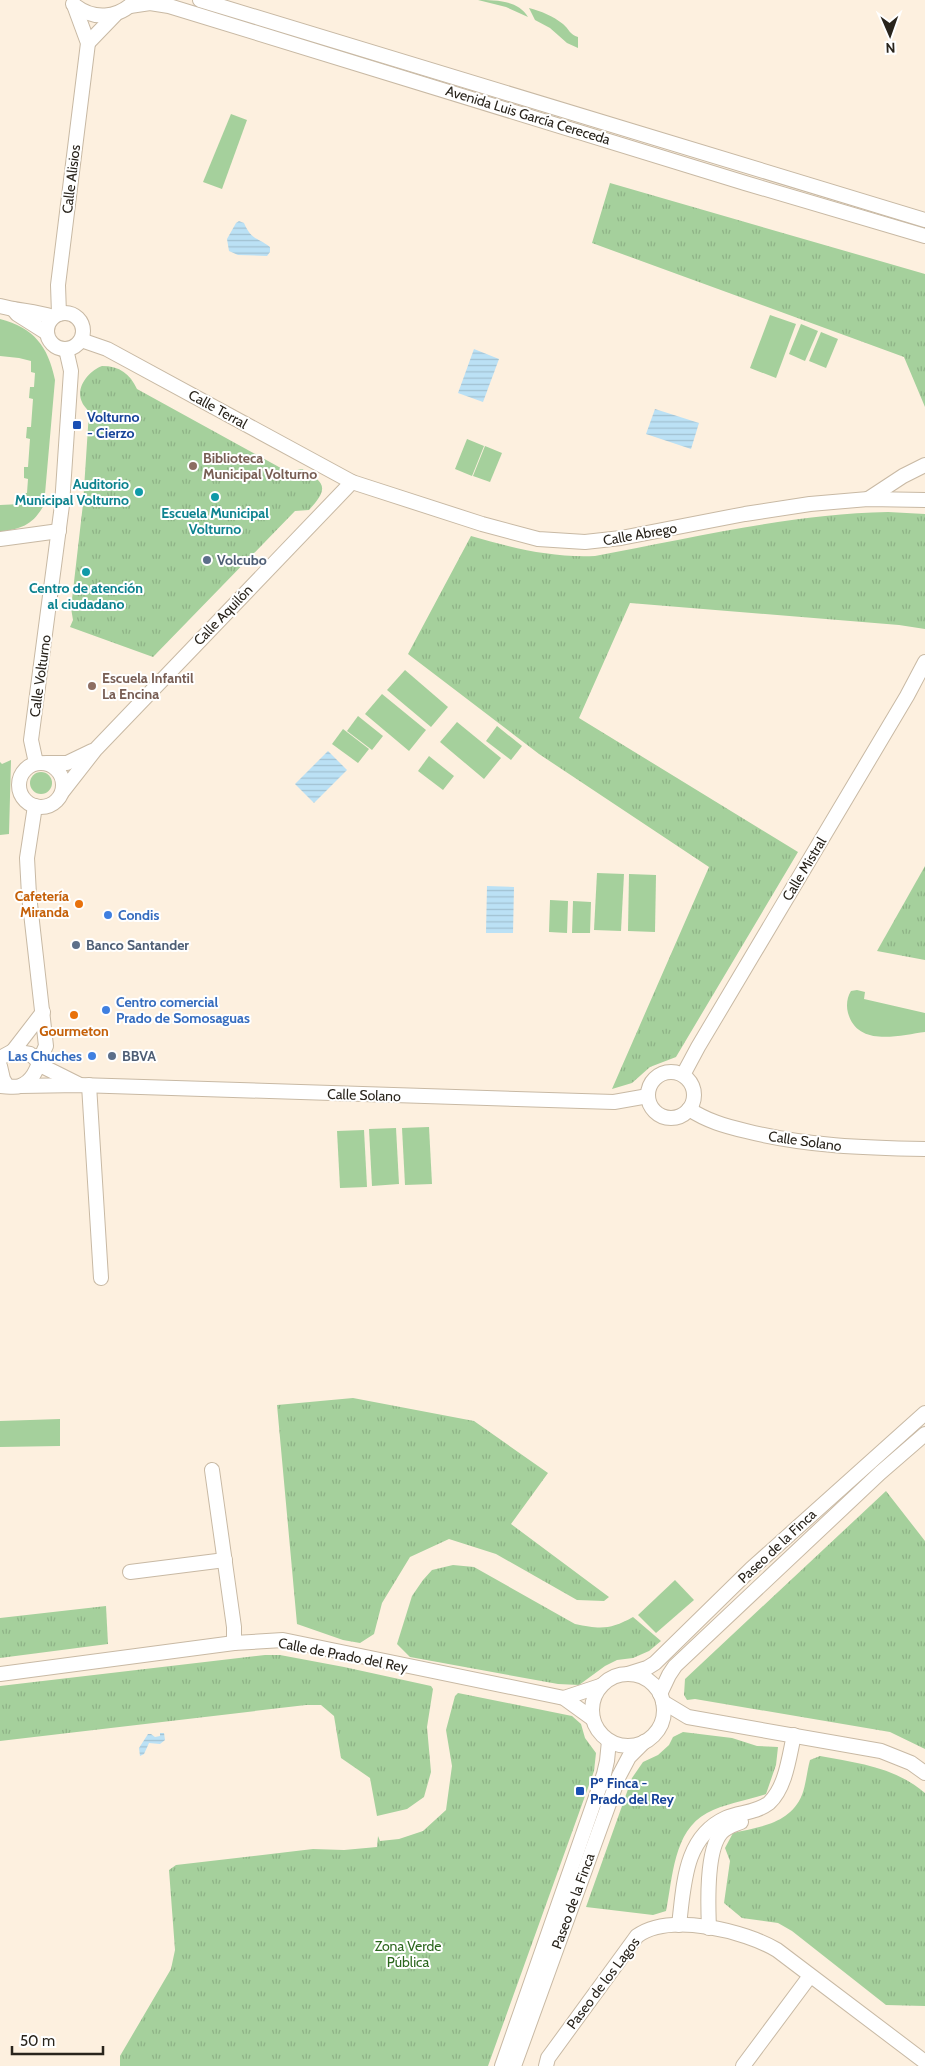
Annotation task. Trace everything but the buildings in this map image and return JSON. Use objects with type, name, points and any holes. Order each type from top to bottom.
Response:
[{"type":"street","name":"Avenida Luis García Cereceda","points":[[200,0],[925,220]]},
{"type":"street","name":"Avenida Luis García Cereceda","points":[[133,3],[150,2],[169,6],[925,236]]},
{"type":"street","points":[[72,3],[89,14],[107,16],[115,14]]},
{"type":"street","name":"Calle Alisios","points":[[56,316],[58,284],[88,43],[72,3]]},
{"type":"street","points":[[88,43],[115,14],[133,3]]},
{"type":"street","points":[[6,307],[56,316],[70,313],[79,319],[84,329],[82,340],[78,345],[66,349],[55,346],[50,342],[47,333],[48,324],[56,316]]},
{"type":"street","points":[[6,307],[47,333]]},
{"type":"street","name":"Calle Terral","points":[[82,340],[107,349],[352,482]]},
{"type":"street","name":"Calle Volturno","points":[[40,763],[31,740],[59,531],[71,371],[66,349]]},
{"type":"street","name":"Calle Abrego","points":[[352,482],[523,536],[567,542],[585,542],[621,538],[745,514],[810,504],[868,499],[903,476],[925,465]]},
{"type":"street","name":"Calle Aquilón","points":[[63,790],[95,750],[352,482]]},
{"type":"street","points":[[868,499],[925,500]]},
{"type":"street","points":[[0,539],[59,531]]},
{"type":"street","name":"Calle Mistral","points":[[683,1075],[923,671]]},
{"type":"street","name":"Calle Aquilón","points":[[40,763],[67,763],[95,750]]},
{"type":"street","points":[[40,763],[58,770],[63,783],[63,790],[55,802],[49,806],[35,806],[23,798],[19,784],[24,771],[40,763]]},
{"type":"street","points":[[35,806],[27,858],[30,895],[43,1012],[46,1046],[35,1074],[10,1086],[3,1079],[3,1059],[43,1012]]},
{"type":"street","name":"Calle Solano","points":[[3,1059],[30,1054],[38,1063],[84,1085]]},
{"type":"street","points":[[674,1072],[683,1075],[690,1082],[694,1091],[694,1100],[689,1109],[682,1115],[673,1118],[664,1117],[650,1105],[648,1096],[650,1086],[655,1078],[664,1073],[674,1072]]},
{"type":"street","points":[[84,1085],[101,1278]]},
{"type":"street","name":"Calle Solano","points":[[10,1086],[84,1085],[614,1102],[648,1096]]},
{"type":"street","name":"Calle Solano","points":[[689,1109],[714,1123],[786,1140],[862,1148],[925,1149]]},
{"type":"street","name":"Paseo de la Finca","points":[[628,1674],[647,1668],[655,1663],[751,1569],[925,1413]]},
{"type":"street","name":"Paseo de la Finca","points":[[662,1698],[669,1675],[675,1666],[880,1473],[925,1434]]},
{"type":"street","points":[[212,1470],[225,1560],[234,1643]]},
{"type":"street","points":[[130,1572],[225,1560]]},
{"type":"street","name":"Calle de Prado del Rey","points":[[0,1674],[234,1643],[283,1640],[564,1698],[593,1719]]},
{"type":"street","points":[[564,1698],[600,1686],[613,1677],[628,1674],[647,1679],[662,1698],[688,1718],[881,1751],[911,1763],[925,1773]]},
{"type":"street","points":[[600,1686],[592,1702],[593,1719],[602,1735],[609,1741],[620,1745],[632,1746],[644,1742],[653,1736],[659,1728],[664,1711],[662,1698]]},
{"type":"street","points":[[659,1728],[688,1718]]},
{"type":"street","points":[[709,1928],[708,1885],[712,1858],[718,1838],[728,1827],[761,1816],[777,1804],[792,1774],[798,1736]]},
{"type":"street","points":[[679,1925],[690,1855],[696,1843],[713,1825],[727,1818],[759,1809],[769,1803],[775,1796],[786,1772],[798,1736]]},
{"type":"street","name":"Paseo de la Finca","points":[[502,2066],[604,1774],[608,1761],[609,1741]]},
{"type":"street","name":"Paseo de la Finca","points":[[514,2066],[619,1776],[629,1757],[644,1742]]},
{"type":"street","name":"Paseo de los Lagos","points":[[546,2066],[548,2058],[637,1936],[645,1930],[679,1925],[709,1928],[748,1936],[762,1941],[777,1950],[925,2062]]},
{"type":"street","points":[[743,2066],[810,1976]]},
{"type":"green space","points":[[478,0],[512,4],[524,11],[528,17],[506,7]]},
{"type":"green space","points":[[529,8],[547,14],[563,24],[571,33],[578,37],[578,48],[567,43],[550,28],[535,20]]},
{"type":"green space","points":[[231,114],[247,120],[222,189],[203,182]]},
{"type":"green space","points":[[610,183],[925,274],[925,407],[904,357],[592,243]]},
{"type":"green space","points":[[770,315],[796,324],[776,378],[750,368]]},
{"type":"green space","points":[[0,319],[22,328],[38,340],[48,357],[55,380],[44,505],[31,522],[0,532],[0,505],[21,504],[22,493],[27,493],[28,479],[24,478],[24,467],[28,467],[30,439],[26,438],[27,427],[31,427],[33,399],[29,398],[30,387],[34,387],[35,373],[31,372],[31,361],[0,356]]},
{"type":"green space","points":[[801,324],[818,331],[805,361],[789,354]]},
{"type":"green space","points":[[821,332],[838,339],[826,368],[809,361]]},
{"type":"green space","points":[[102,366],[119,369],[128,375],[137,389],[288,472],[302,469],[316,478],[322,487],[319,497],[309,510],[295,511],[153,657],[70,627],[73,620],[71,608],[83,504],[89,412],[82,402],[80,391],[88,376]]},
{"type":"green space","points":[[467,439],[484,446],[472,476],[455,469]]},
{"type":"green space","points":[[485,446],[502,453],[490,482],[473,476]]},
{"type":"green space","points":[[888,512],[925,514],[925,629],[899,625],[630,603],[579,718],[798,852],[676,1057],[650,1067],[632,1083],[612,1089],[709,867],[539,754],[408,654],[471,536],[548,554],[595,556],[778,522],[815,517]]},
{"type":"green space","points":[[405,670],[448,707],[431,727],[387,690]]},
{"type":"green space","points":[[382,694],[426,730],[409,751],[365,714]]},
{"type":"green space","points":[[358,716],[383,736],[372,750],[347,731]]},
{"type":"green space","points":[[457,722],[501,758],[484,779],[440,742]]},
{"type":"green space","points":[[497,726],[522,746],[511,760],[486,741]]},
{"type":"green space","points":[[343,729],[369,749],[358,763],[332,744]]},
{"type":"green space","points":[[429,756],[454,776],[443,790],[418,771]]},
{"type":"green space","points":[[11,760],[9,834],[0,835],[0,762],[2,764]]},
{"type":"green space","points":[[41,772],[49,775],[52,783],[49,791],[41,794],[33,791],[30,783],[33,775]]},
{"type":"green space","points":[[925,866],[925,960],[877,951]]},
{"type":"green space","points":[[597,873],[624,874],[621,931],[594,930]]},
{"type":"green space","points":[[629,874],[656,875],[655,932],[628,931]]},
{"type":"green space","points":[[550,900],[568,901],[567,933],[549,932]]},
{"type":"green space","points":[[573,901],[591,902],[590,933],[572,933]]},
{"type":"green space","points":[[851,991],[865,992],[864,999],[925,1013],[925,1032],[881,1037],[861,1031],[853,1024],[847,1007]]},
{"type":"green space","points":[[429,1127],[432,1184],[405,1185],[402,1128]]},
{"type":"green space","points":[[396,1128],[399,1184],[372,1186],[369,1129]]},
{"type":"green space","points":[[364,1130],[367,1187],[340,1188],[337,1131]]},
{"type":"green space","points":[[353,1398],[474,1421],[548,1473],[511,1524],[609,1597],[604,1601],[577,1600],[496,1554],[449,1539],[410,1557],[382,1603],[374,1634],[360,1643],[343,1640],[297,1624],[277,1405]]},
{"type":"green space","points":[[60,1419],[60,1446],[0,1447],[0,1421]]},
{"type":"green space","points":[[886,1491],[925,1541],[925,1749],[890,1732],[695,1699],[687,1700],[684,1695],[685,1679]]},
{"type":"green space","points":[[453,1565],[474,1567],[575,1624],[605,1627],[618,1624],[633,1617],[661,1641],[649,1651],[633,1658],[617,1660],[605,1666],[579,1685],[558,1684],[410,1657],[397,1644],[412,1596],[432,1570]]},
{"type":"green space","points":[[675,1580],[694,1600],[656,1633],[638,1615]]},
{"type":"green space","points":[[106,1606],[108,1644],[0,1658],[0,1618]]},
{"type":"green space","points":[[265,1655],[280,1655],[431,1686],[433,1689],[427,1727],[431,1772],[424,1797],[407,1809],[377,1816],[370,1778],[341,1758],[334,1716],[321,1705],[306,1705],[0,1741],[0,1686]]},
{"type":"green space","name":"Zona Verde Pública","points":[[458,1693],[572,1716],[581,1724],[585,1738],[596,1753],[594,1771],[488,2066],[120,2066],[120,2056],[171,1969],[175,1950],[169,1870],[176,1865],[313,1849],[344,1850],[377,1847],[378,1836],[380,1841],[399,1839],[423,1831],[446,1810],[452,1766],[446,1730],[455,1696]]},
{"type":"green space","points":[[683,1732],[732,1738],[757,1746],[778,1747],[776,1765],[766,1794],[720,1807],[707,1813],[687,1831],[676,1856],[666,1911],[653,1915],[586,1907],[632,1778],[643,1762],[658,1755],[669,1745],[673,1737]]},
{"type":"green space","points":[[820,1756],[875,1767],[901,1777],[925,1793],[925,2006],[886,2005],[792,1931],[778,1923],[742,1918],[724,1903],[730,1861],[725,1848],[733,1833],[773,1823],[790,1812],[797,1805],[802,1795],[810,1760]]},
{"type":"water","points":[[239,221],[244,223],[252,236],[270,247],[270,252],[267,256],[238,255],[229,251],[227,239]]},
{"type":"water","points":[[474,349],[499,359],[483,402],[458,393]]},
{"type":"water","points":[[655,409],[699,423],[691,449],[646,434]]},
{"type":"water","points":[[328,751],[347,770],[314,803],[295,784]]},
{"type":"water","points":[[487,886],[514,887],[513,933],[486,933]]},
{"type":"water","points":[[160,1733],[164,1733],[165,1740],[160,1744],[149,1743],[144,1754],[140,1756],[139,1748],[148,1734],[155,1737],[160,1736]]},
{"type":"place","name":"Volturno - Cierzo","points":[[77,425]]},
{"type":"place","name":"Biblioteca Municipal Volturno","points":[[193,466]]},
{"type":"place","name":"Auditorio Municipal Volturno","points":[[139,492]]},
{"type":"place","name":"Escuela Municipal Volturno","points":[[215,497]]},
{"type":"place","name":"Volcubo","points":[[207,560]]},
{"type":"place","name":"Centro de atención al ciudadano","points":[[86,572]]},
{"type":"place","name":"Escuela Infantil La Encina","points":[[92,686]]},
{"type":"place","name":"Cafetería Miranda","points":[[79,904]]},
{"type":"place","name":"Condis","points":[[108,915]]},
{"type":"place","name":"Banco Santander","points":[[76,945]]},
{"type":"place","name":"Centro comercial Prado de Somosaguas","points":[[106,1010]]},
{"type":"place","name":"Gourmeton","points":[[74,1015]]},
{"type":"place","name":"Las Chuches","points":[[92,1056]]},
{"type":"place","name":"BBVA","points":[[112,1056]]},
{"type":"place","name":"Pº Finca - Prado del Rey","points":[[580,1791]]}]
